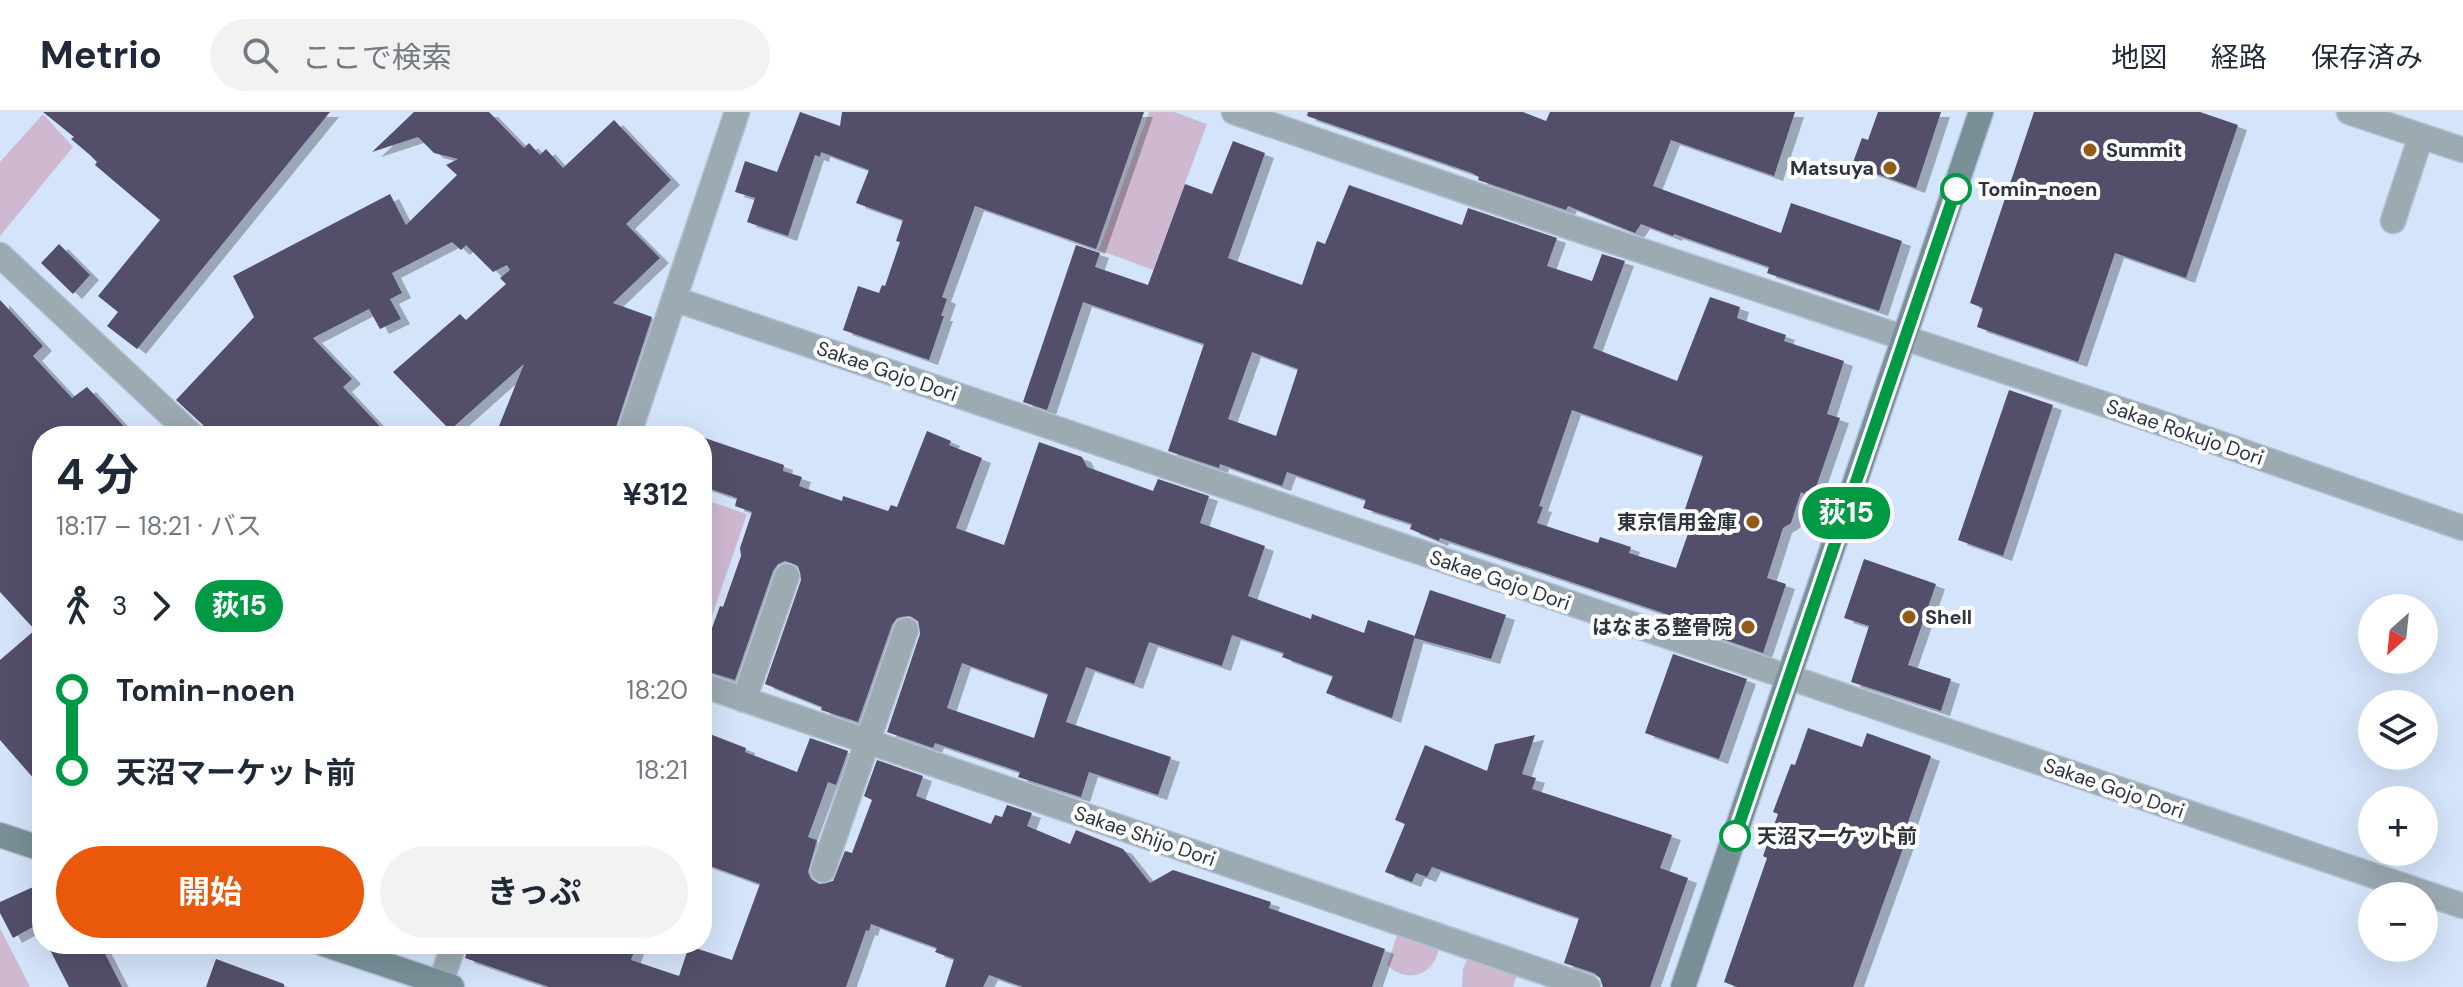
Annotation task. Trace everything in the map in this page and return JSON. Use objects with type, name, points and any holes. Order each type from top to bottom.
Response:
[{"type":"street","points":[[631,426],[737,112]]},
{"type":"street","name":"Sakae Rokujo Dori","points":[[1234,112],[1570,227],[1907,337],[2463,528]]},
{"type":"street","points":[[1683,987],[1907,337],[1981,112]]},
{"type":"street","points":[[2349,112],[2463,150]]},
{"type":"street","points":[[2393,221],[2421,136]]},
{"type":"street","points":[[0,255],[182,426]]},
{"type":"street","name":"Sakae Gojo Dori","points":[[674,299],[2463,906]]},
{"type":"street","points":[[744,700],[787,576]]},
{"type":"street","points":[[823,870],[906,630]]},
{"type":"street","name":"Sakae Shijo Dori","points":[[712,689],[1588,987]]},
{"type":"street","points":[[0,835],[32,846]]},
{"type":"street","points":[[353,954],[444,986],[452,954]]},
{"type":"shaded area","points":[[1149,112],[1174,112],[1207,124],[1153,270],[1099,250]]},
{"type":"shaded area","points":[[43,114],[73,147],[0,236],[0,162]]},
{"type":"shaded area","points":[[712,502],[747,514],[712,616]]},
{"type":"shaded area","points":[[0,928],[30,987],[0,987]]},
{"type":"shaded area","points":[[1397,935],[1439,949],[1431,966],[1411,975],[1395,971],[1387,965]]},
{"type":"shaded area","points":[[1467,959],[1517,976],[1513,987],[1462,987]]},
{"type":"building","points":[[43,112],[330,112],[137,349],[107,326],[118,312],[98,296],[160,220],[95,165],[97,162],[71,139],[74,137]]},
{"type":"building","points":[[414,112],[489,112],[524,148],[529,143],[540,155],[546,149],[563,168],[614,120],[671,180],[626,224],[660,258],[613,303],[652,317],[616,426],[499,426],[524,364],[454,426],[446,426],[393,372],[460,314],[466,320],[506,284],[500,278],[510,270],[507,265],[493,272],[466,245],[461,250],[452,242],[392,273],[402,293],[390,299],[401,319],[380,329],[369,309],[313,338],[352,379],[343,387],[380,426],[203,426],[176,400],[254,317],[233,276],[390,194],[406,225],[457,175],[446,165],[458,159],[434,153],[418,137],[372,152]]},
{"type":"building","points":[[800,112],[840,126],[842,112],[1144,112],[1096,249],[975,206],[942,297],[947,299],[941,316],[944,316],[929,360],[843,330],[858,286],[879,293],[882,285],[885,286],[900,242],[896,241],[903,220],[856,203],[869,170],[821,152],[820,157],[815,155],[788,236],[747,222],[755,198],[735,192],[745,161],[777,172]]},
{"type":"building","points":[[1308,112],[1523,112],[1546,121],[1550,112],[1795,112],[1774,176],[1671,140],[1653,186],[1781,233],[1791,203],[1902,241],[1879,311],[1767,273],[1769,267],[1674,234],[1641,224],[1635,233],[1568,206],[1566,210],[1478,180],[1479,177],[1472,173],[1307,116]]},
{"type":"building","points":[[1878,112],[1941,112],[1916,188],[1852,165],[1862,138],[1868,140]]},
{"type":"building","points":[[2034,112],[2200,112],[2238,125],[2186,278],[2115,253],[2078,362],[1977,327],[1983,308],[1970,303]]},
{"type":"building","points":[[1233,141],[1265,153],[1228,258],[1302,285],[1317,241],[1325,244],[1349,185],[1462,225],[1468,208],[1557,238],[1547,266],[1592,281],[1602,254],[1625,261],[1593,348],[1677,381],[1710,297],[1740,307],[1737,318],[1786,335],[1784,341],[1844,361],[1827,414],[1840,418],[1814,493],[1801,492],[1791,523],[1783,528],[1767,578],[1786,584],[1763,653],[1682,625],[1684,620],[1440,538],[1439,541],[1410,529],[1412,524],[1363,508],[1366,500],[1287,472],[1282,486],[1220,464],[1219,468],[1168,451],[1204,344],[1083,302],[1047,410],[1023,402],[1076,245],[1100,253],[1095,267],[1148,285],[1185,184],[1212,194]],"holes":[[[1252,352],[1298,369],[1276,436],[1228,419]],[[1572,410],[1703,456],[1681,521],[1691,525],[1676,568],[1629,553],[1631,547],[1600,537],[1598,543],[1537,523],[1543,507],[1539,506]]]},
{"type":"building","points":[[59,244],[90,275],[73,294],[41,263]]},
{"type":"building","points":[[0,300],[43,346],[33,356],[72,398],[87,387],[124,426],[32,426],[32,627],[0,592]]},
{"type":"building","points":[[2009,390],[2053,405],[2003,556],[1958,540]]},
{"type":"building","points":[[927,431],[951,441],[949,445],[982,458],[956,528],[1004,545],[1039,442],[1082,457],[1087,467],[1153,491],[1158,479],[1209,496],[1200,523],[1265,546],[1248,596],[1311,619],[1312,614],[1364,633],[1368,620],[1415,636],[1392,718],[1326,693],[1333,676],[1282,657],[1284,653],[1232,635],[1222,666],[1149,642],[1134,684],[1086,667],[1066,722],[1171,757],[1158,795],[1089,772],[1081,797],[1018,777],[1020,772],[935,743],[933,748],[887,732],[920,634],[918,621],[910,616],[897,618],[892,625],[858,722],[821,710],[822,707],[765,684],[801,580],[798,566],[785,561],[773,571],[735,680],[712,673],[712,628],[741,556],[740,548],[752,512],[735,506],[737,498],[712,489],[712,440],[784,465],[783,471],[802,477],[799,486],[842,501],[843,496],[888,511],[891,505],[897,507]],"holes":[[[962,663],[1048,694],[1034,738],[947,708]]]},
{"type":"building","points":[[1864,559],[1936,584],[1908,665],[1951,679],[1941,711],[1851,682],[1869,626],[1844,618]]},
{"type":"building","points":[[1430,590],[1506,615],[1491,659],[1414,638]]},
{"type":"building","points":[[32,633],[32,777],[0,740],[0,660]]},
{"type":"building","points":[[1673,654],[1747,679],[1719,759],[1645,733]]},
{"type":"building","points":[[1808,728],[1862,747],[1867,733],[1931,756],[1906,828],[1910,829],[1853,987],[1737,987],[1724,982],[1767,858],[1763,856],[1778,814],[1773,812]]},
{"type":"building","points":[[712,735],[746,748],[745,752],[797,772],[810,738],[848,751],[836,785],[828,782],[808,837],[817,840],[808,872],[811,879],[819,884],[833,881],[845,851],[852,853],[872,800],[864,796],[877,760],[923,776],[916,796],[991,824],[995,815],[1002,817],[1007,805],[1032,813],[1027,826],[1070,844],[1076,830],[1123,849],[1150,883],[1173,870],[1271,902],[1269,908],[1385,949],[1372,987],[1023,987],[989,975],[983,987],[945,987],[954,959],[935,952],[937,948],[871,924],[869,931],[866,930],[846,987],[549,987],[465,958],[466,954],[633,954],[631,960],[679,976],[686,954],[712,953],[732,960],[760,884],[712,867]]},
{"type":"building","points":[[1535,735],[1522,774],[1536,778],[1532,789],[1672,835],[1660,868],[1688,878],[1650,987],[1603,987],[1594,973],[1564,963],[1579,918],[1432,867],[1427,877],[1416,873],[1412,882],[1385,872],[1405,824],[1395,820],[1425,745],[1487,771],[1495,744]]},
{"type":"building","points":[[32,888],[32,928],[13,938],[0,913],[0,902]]},
{"type":"building","points":[[52,954],[105,954],[122,987],[69,987]]},
{"type":"building","points":[[216,959],[284,984],[284,987],[206,987]]},
{"type":"bus line","name":"荻15","points":[[1735,836],[1956,189]]},
{"type":"place","name":"Summit","points":[[2090,150]]},
{"type":"place","name":"Matsuya","points":[[1890,168]]},
{"type":"place","name":"Tomin-noen","points":[[1956,189]]},
{"type":"place","name":"東京信用金庫","points":[[1753,522]]},
{"type":"place","name":"Shell","points":[[1909,617]]},
{"type":"place","name":"はなまる整骨院","points":[[1748,627]]},
{"type":"place","name":"天沼マーケット前","points":[[1735,836]]}]
